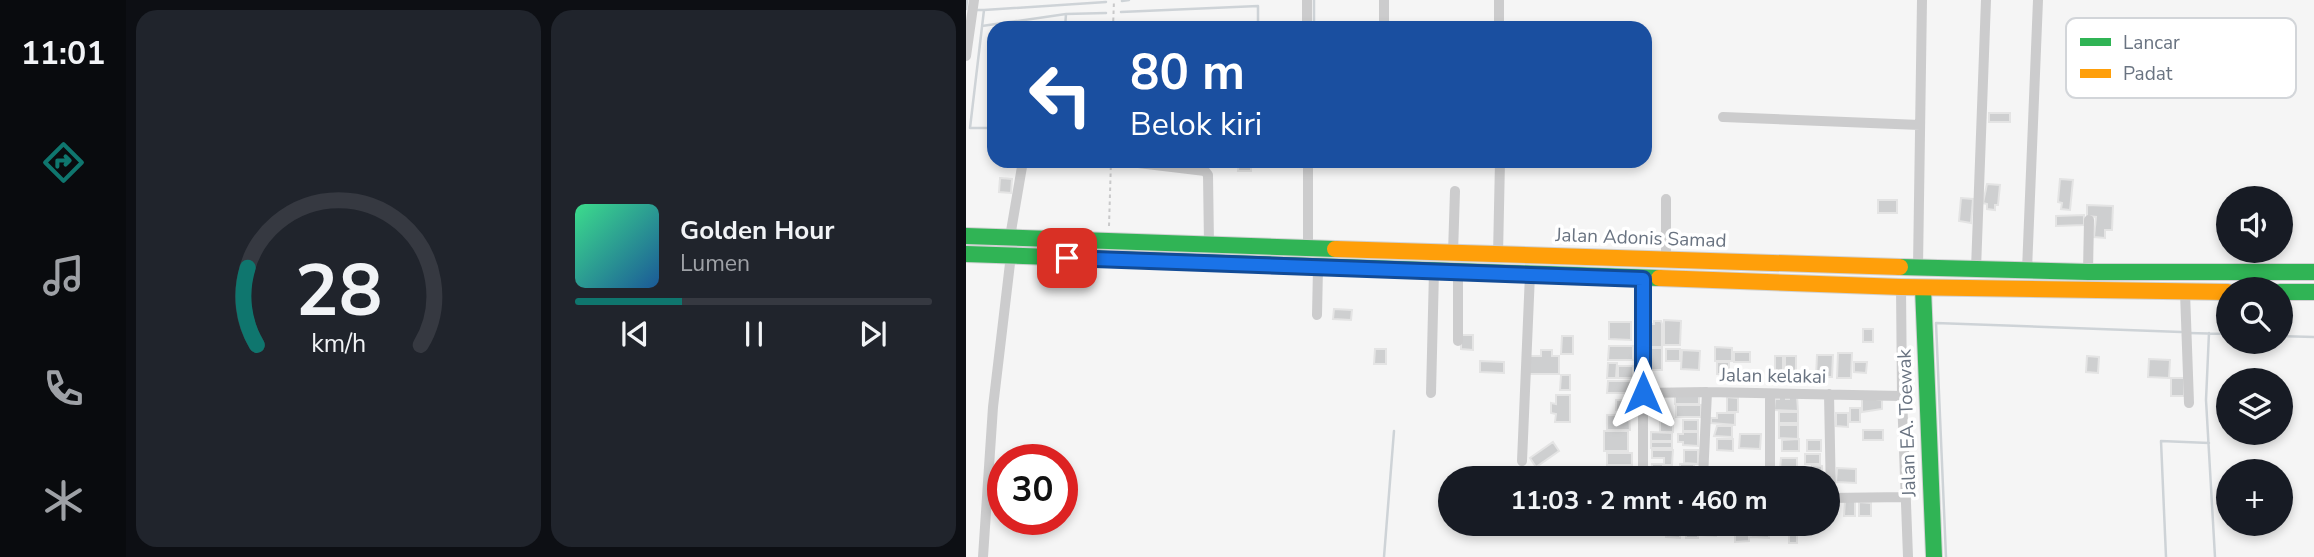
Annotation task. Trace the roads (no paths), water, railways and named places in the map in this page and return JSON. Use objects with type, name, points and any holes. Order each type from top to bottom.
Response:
[{"type":"main road","name":"Jalan Adonis Samad","points":[[966,236],[1666,261],[2088,272],[2314,272]]},
{"type":"main road","points":[[966,254],[1458,272],[1529,281],[2216,292]]},
{"type":"main road","points":[[2058,271],[2058,290]]},
{"type":"main road","name":"Jalan EA. Toewak","points":[[1923,288],[1934,557]]},
{"type":"main road","points":[[2293,292],[2314,292]]},
{"type":"street","points":[[966,57],[974,0]]},
{"type":"street","points":[[1307,0],[1307,21]]},
{"type":"street","points":[[1384,0],[1384,21]]},
{"type":"street","points":[[1499,0],[1499,21]]},
{"type":"street","points":[[1918,267],[1922,0]]},
{"type":"street","points":[[1976,269],[1977,185],[1986,0]]},
{"type":"street","points":[[2027,270],[2038,0]]},
{"type":"street","points":[[1723,117],[1920,125]]},
{"type":"street","points":[[1010,237],[1022,168]]},
{"type":"street","points":[[1180,168],[1205,171],[1208,175],[1209,244]]},
{"type":"street","points":[[1308,168],[1308,248]]},
{"type":"street","points":[[1498,254],[1500,168]]},
{"type":"street","points":[[1453,253],[1455,191]]},
{"type":"street","points":[[1666,199],[1666,261]]},
{"type":"street","points":[[2088,272],[2089,220]]},
{"type":"street","points":[[982,557],[993,407],[1011,255]]},
{"type":"street","points":[[1317,312],[1318,268]]},
{"type":"street","points":[[1431,393],[1434,271]]},
{"type":"street","points":[[1458,272],[1458,341]]},
{"type":"street","points":[[1522,461],[1529,281]]},
{"type":"street","points":[[1643,284],[1643,466]]},
{"type":"street","points":[[1901,287],[1908,557]]},
{"type":"street","points":[[2185,292],[2189,403]]},
{"type":"street","points":[[1704,466],[1707,392]]},
{"type":"street","name":"Jalan kelakai","points":[[1643,393],[1902,397]]},
{"type":"street","points":[[1770,394],[1770,466]]},
{"type":"street","points":[[1829,394],[1830,466]]},
{"type":"street","points":[[1840,498],[1906,497]]},
{"type":"waterway","points":[[966,9],[967,0]]},
{"type":"waterway","points":[[1122,1],[1129,0]]},
{"type":"waterway","points":[[1314,0],[1314,21]]},
{"type":"waterway","points":[[984,10],[1106,2]]},
{"type":"waterway","points":[[1121,12],[1258,6],[1258,21]]},
{"type":"waterway","points":[[976,10],[984,10],[970,128],[987,128]]},
{"type":"waterway","points":[[1017,21],[1066,14],[1106,13]]},
{"type":"waterway","points":[[1066,14],[1066,21]]},
{"type":"waterway","points":[[982,26],[987,25]]},
{"type":"waterway","points":[[1946,557],[1936,323],[2181,332]]},
{"type":"waterway","points":[[2188,333],[2216,334]]},
{"type":"waterway","points":[[2209,333],[2206,400],[2215,557]]},
{"type":"waterway","points":[[2293,336],[2314,337]]},
{"type":"waterway","points":[[1384,557],[1394,431]]},
{"type":"waterway","points":[[2166,557],[2161,441],[2209,443]]}]
